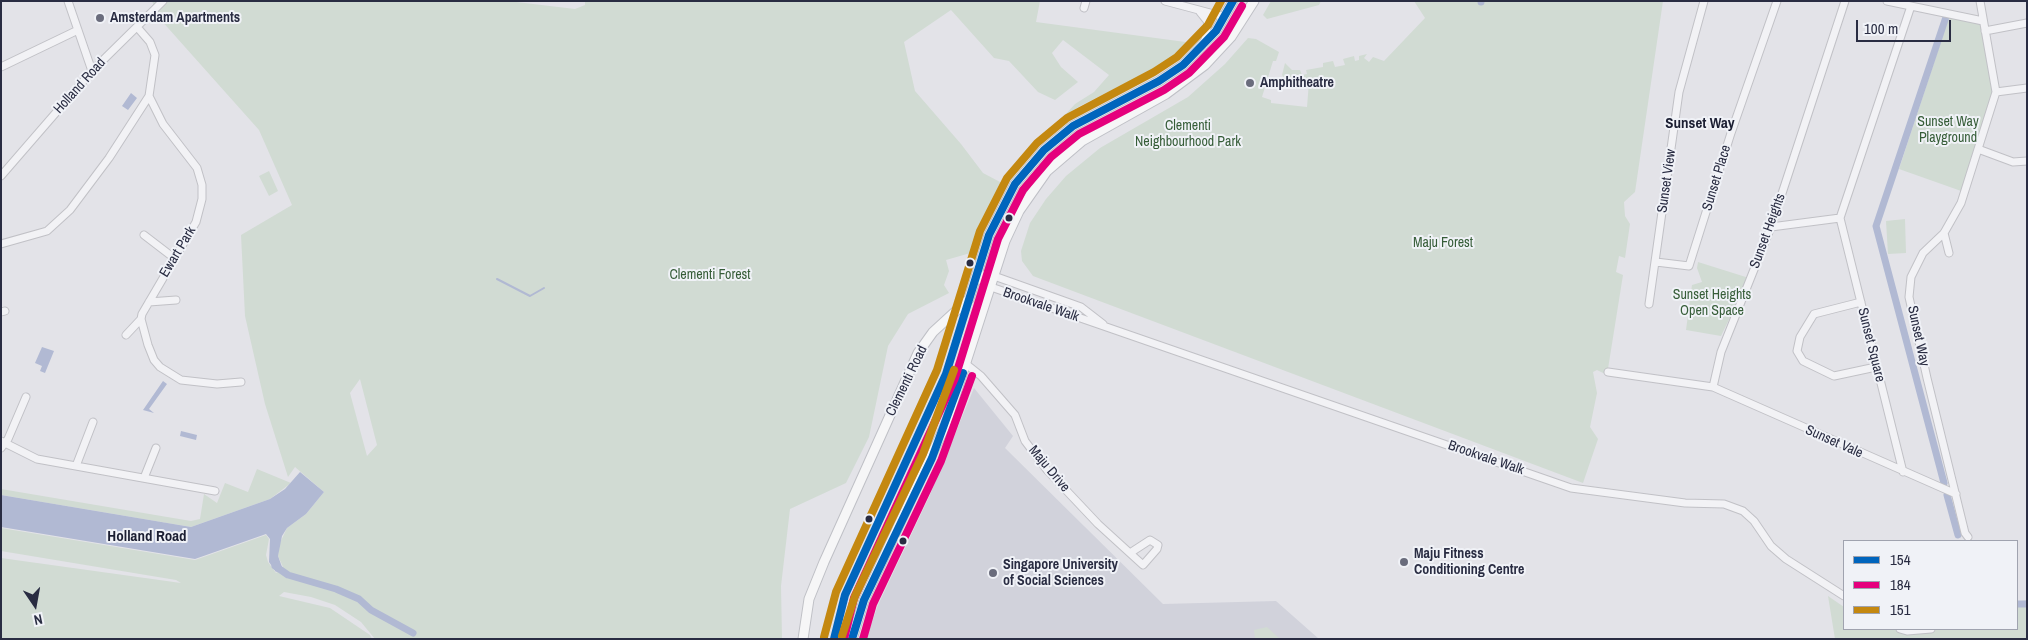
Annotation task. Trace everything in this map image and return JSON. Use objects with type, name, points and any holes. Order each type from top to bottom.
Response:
[{"type":"main road","points":[[985,306],[978,299],[969,300],[989,235],[1004,201],[1025,170],[1073,126],[1159,81],[1184,65],[1204,45],[1225,17],[1233,1]]},
{"type":"main road","points":[[852,639],[864,600],[932,458],[966,364],[1005,241],[1019,210],[1048,171],[1082,141],[1166,94],[1205,65],[1230,37],[1254,1]]},
{"type":"main road","name":"Clementi Road","points":[[803,639],[808,599],[918,354],[933,332],[969,300]]},
{"type":"street","points":[[68,1],[92,71]]},
{"type":"street","name":"Holland Road","points":[[1,176],[92,71],[164,1]]},
{"type":"street","points":[[1165,1],[1225,17]]},
{"type":"street","name":"Sunset View","points":[[1649,304],[1679,92],[1704,1]]},
{"type":"street","name":"Sunset Place","points":[[1656,262],[1689,266],[1731,133],[1777,1]]},
{"type":"street","name":"Sunset Heights","points":[[1713,387],[1721,352],[1771,227],[1845,1]]},
{"type":"street","points":[[1887,1],[1910,4],[1983,21],[1980,1]]},
{"type":"street","points":[[1771,227],[1840,218],[1910,4]]},
{"type":"street","points":[[1200,11],[1208,22],[1204,45]]},
{"type":"street","name":"Sunset Way","points":[[1965,537],[1913,322],[1909,297],[1911,277],[1922,253],[1944,233],[1961,203],[1996,92],[1983,21]]},
{"type":"street","points":[[1985,31],[2027,23]]},
{"type":"street","points":[[1,244],[47,231],[70,210],[109,158],[149,96],[155,55],[150,42],[137,27]]},
{"type":"street","points":[[1,67],[78,30]]},
{"type":"street","points":[[1996,92],[2027,88]]},
{"type":"street","name":"Ewart Park","points":[[126,335],[141,319],[196,222],[202,199],[202,183],[197,168],[164,124],[149,96]]},
{"type":"street","points":[[1978,149],[2013,162],[2027,161]]},
{"type":"street","name":"Sunset Square","points":[[1840,218],[1903,472]]},
{"type":"street","points":[[1944,233],[1949,253]]},
{"type":"street","points":[[144,235],[174,258]]},
{"type":"street","points":[[976,277],[986,274],[994,276]]},
{"type":"street","name":"Brookvale Walk","points":[[994,276],[1081,307],[1110,328]]},
{"type":"street","name":"Brookvale Walk","points":[[976,277],[991,287],[1571,488],[1685,503],[1724,504],[1743,512],[1754,521],[1771,546],[1786,559],[1843,595]]},
{"type":"street","name":"Ewart Park","points":[[149,302],[176,300]]},
{"type":"street","points":[[1861,302],[1814,314],[1800,337],[1797,351],[1803,361],[1834,376],[1876,366]]},
{"type":"street","points":[[141,319],[154,360],[170,375],[192,382],[217,384],[241,382]]},
{"type":"street","name":"Maju Drive","points":[[966,364],[980,376],[1014,415],[1025,441],[1047,470],[1098,524],[1143,565],[1157,549],[1158,545],[1153,540],[1148,540],[1130,553]]},
{"type":"street","points":[[1608,372],[1713,387]]},
{"type":"street","name":"Sunset Vale","points":[[1713,387],[1956,494]]},
{"type":"street","points":[[26,397],[3,444],[37,459],[215,491]]},
{"type":"street","points":[[76,466],[93,422]]},
{"type":"street","points":[[144,478],[156,448]]},
{"type":"street","points":[[1904,630],[1919,630]]},
{"type":"shaded area","name":"Singapore University of Social Sciences","points":[[974,388],[1013,436],[1005,448],[1163,604],[1276,601],[1319,639],[866,639],[878,605],[929,497]]},
{"type":"green space","name":"Clementi Forest","points":[[152,1],[508,1],[575,9],[585,5],[585,1],[1040,1],[1036,22],[1193,43],[1180,58],[1151,78],[1135,86],[1132,80],[1064,116],[1075,104],[1094,92],[1109,75],[1063,40],[1052,53],[1061,67],[1078,82],[1055,100],[1038,92],[1009,61],[994,58],[951,10],[904,42],[915,91],[961,144],[983,173],[1002,183],[1023,157],[1022,162],[998,198],[974,252],[946,260],[949,271],[944,285],[949,293],[908,314],[888,346],[869,437],[846,483],[790,509],[781,586],[782,639],[375,639],[361,622],[335,605],[311,597],[284,592],[279,596],[330,608],[370,635],[372,639],[1,639],[1,558],[181,583],[176,580],[1,551],[1,528],[195,560],[266,535],[269,539],[266,555],[268,562],[276,573],[280,570],[285,573],[281,569],[283,567],[278,556],[279,545],[287,528],[306,514],[324,492],[295,467],[288,477],[265,404],[245,316],[241,235],[292,205],[259,130],[160,19]],"holes":[[[360,379],[377,445],[367,456],[350,393]]]},
{"type":"green space","points":[[1271,1],[1321,1],[1319,5],[1267,19],[1263,15]]},
{"type":"green space","name":"Maju Forest","points":[[1414,1],[1663,1],[1635,192],[1624,202],[1625,216],[1630,224],[1625,258],[1619,256],[1616,272],[1623,275],[1607,375],[1597,370],[1593,372],[1597,393],[1590,427],[1598,439],[1583,483],[1033,276],[1022,261],[1021,251],[1030,223],[1046,199],[1066,176],[1100,148],[1188,97],[1225,64],[1248,38],[1256,39],[1279,52],[1276,61],[1273,61],[1262,97],[1271,100],[1271,103],[1307,107],[1309,82],[1285,79],[1282,75],[1285,63],[1292,70],[1300,70],[1302,75],[1307,74],[1306,70],[1323,67],[1323,63],[1333,61],[1335,67],[1345,65],[1343,59],[1354,56],[1355,61],[1359,60],[1359,56],[1367,54],[1364,58],[1369,62],[1373,57],[1384,61],[1425,18]]},
{"type":"green space","name":"Sunset Way Playground","points":[[1950,14],[1983,21],[1996,92],[1964,192],[1899,169]]},
{"type":"green space","points":[[269,171],[278,191],[269,196],[259,176]]},
{"type":"green space","points":[[1905,219],[1906,253],[1888,254],[1886,221]]},
{"type":"green space","name":"Sunset Heights Open Space","points":[[1698,262],[1749,278],[1721,336],[1686,330],[1692,285],[1702,282],[1697,268]]},
{"type":"green space","points":[[257,469],[291,483],[270,499],[191,527],[1,495],[1,489],[191,521],[200,519],[204,494],[217,503],[225,483],[248,492]]},
{"type":"green space","points":[[1828,596],[1843,606],[1843,630],[1905,630],[1921,633],[1926,630],[2018,630],[2018,602],[2027,600],[2027,639],[1835,639]]},
{"type":"green space","points":[[1267,627],[1280,639],[1255,639],[1254,630]]},
{"type":"water","points":[[131,93],[137,98],[128,110],[122,106]]},
{"type":"water","points":[[42,347],[54,351],[45,373],[40,371],[42,366],[35,363]]},
{"type":"water","points":[[163,381],[167,384],[149,409],[154,413],[143,410]]},
{"type":"water","points":[[181,431],[197,435],[196,440],[180,436]]},
{"type":"water","points":[[300,472],[324,492],[306,514],[287,528],[282,536],[278,556],[282,567],[276,572],[269,562],[270,539],[266,534],[195,559],[1,527],[1,495],[191,527],[270,499],[285,489]]},
{"type":"waterway","points":[[1944,483],[1876,226],[1946,17]]},
{"type":"waterway","points":[[497,279],[530,296],[544,288]]},
{"type":"waterway","points":[[1947,495],[1958,535]]},
{"type":"waterway","points":[[275,566],[288,575],[336,589],[359,599],[371,610],[413,633]]},
{"type":"waterway","points":[[2018,604],[2027,604]]},
{"type":"transit line","name":"151","points":[[824,637],[836,592],[937,370],[980,231],[1007,178],[1037,143],[1067,118],[1154,72],[1177,57],[1208,25],[1221,1]]},
{"type":"transit line","name":"154","points":[[834,639],[845,595],[946,374],[989,235],[1015,184],[1044,150],[1073,126],[1159,81],[1183,65],[1216,31],[1233,1]]},
{"type":"transit line","name":"184","points":[[844,639],[854,598],[955,378],[998,239],[1023,190],[1051,157],[1079,134],[1164,90],[1189,73],[1224,37],[1242,6]]},
{"type":"transit line","name":"151","points":[[842,636],[855,596],[923,454],[954,370]]},
{"type":"transit line","name":"154","points":[[852,639],[864,600],[932,458],[963,373]]},
{"type":"transit line","name":"184","points":[[863,639],[873,604],[941,461],[972,376]]},
{"type":"place","name":"Amsterdam Apartments","points":[[100,18]]},
{"type":"place","name":"Amphitheatre","points":[[1250,83]]},
{"type":"place","name":"Maju Fitness Conditioning Centre","points":[[1404,562]]},
{"type":"place","name":"Singapore University of Social Sciences","points":[[993,573]]},
{"type":"district","name":"Sunset Way","points":[[1700,124]]},
{"type":"district","name":"Holland Road","points":[[147,537]]},
{"type":"park label","name":"Clementi Neighbourhood Park","points":[[1188,134]]}]
